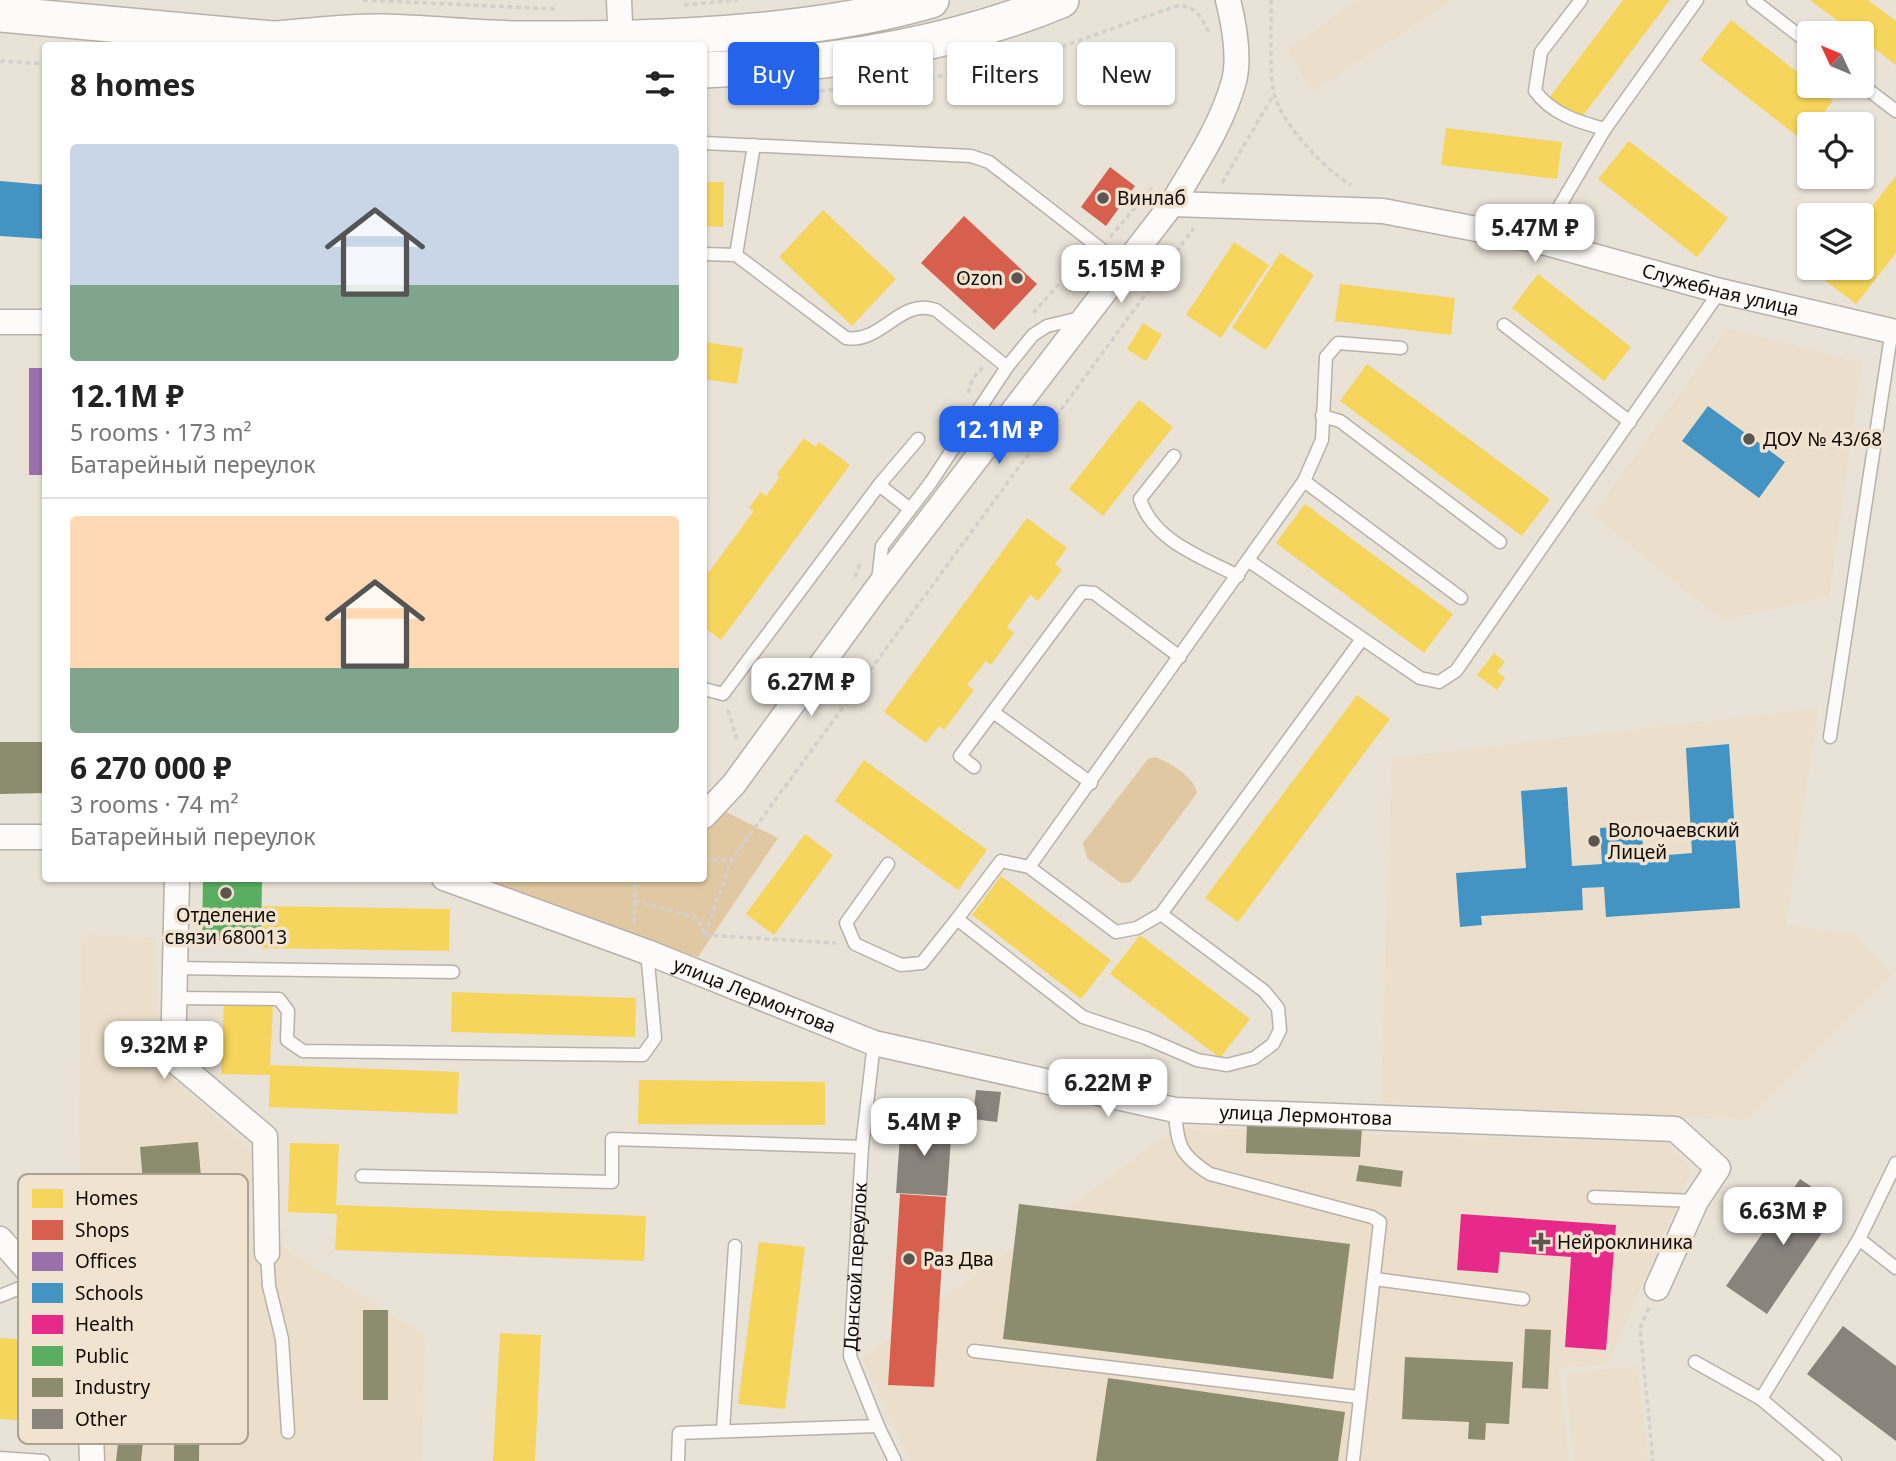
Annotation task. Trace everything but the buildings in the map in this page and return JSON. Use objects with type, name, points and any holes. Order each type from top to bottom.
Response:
[{"type":"main road","points":[[289,42],[380,32],[621,41],[809,24],[931,0]]},
{"type":"main road","points":[[707,70],[817,60],[916,44],[1025,15],[1061,0]]},
{"type":"main road","points":[[0,14],[270,42]]},
{"type":"street","points":[[619,0],[621,41]]},
{"type":"street","points":[[707,813],[734,784],[878,587],[1172,204],[1211,138],[1234,80],[1234,28],[1228,0]]},
{"type":"street","name":"Служебная улица","points":[[1172,204],[1383,211],[1539,241],[1720,291],[1894,329]]},
{"type":"street","points":[[0,322],[42,322]]},
{"type":"street","points":[[0,837],[42,837]]},
{"type":"street","points":[[177,882],[173,1059],[265,1137],[267,1253]]},
{"type":"street","name":"улица Лермонтова","points":[[455,882],[638,949],[874,1043],[1175,1110],[1675,1129],[1718,1168],[1696,1201],[1657,1289]]},
{"type":"street","points":[[0,1239],[18,1259]]},
{"type":"lane","points":[[1581,0],[1541,52],[1535,91],[1545,104],[1577,122],[1605,129]]},
{"type":"lane","points":[[1539,241],[1605,129],[1698,0]]},
{"type":"lane","points":[[1753,0],[1797,34]]},
{"type":"lane","points":[[1874,94],[1896,111]]},
{"type":"lane","points":[[707,142],[971,156],[989,162],[1099,251],[1123,266]]},
{"type":"lane","points":[[736,255],[754,145]]},
{"type":"lane","points":[[707,254],[736,255],[846,338],[866,338],[911,308],[925,306],[936,310],[1007,367]]},
{"type":"lane","points":[[1249,561],[1420,678],[1439,682],[1456,671],[1720,291]]},
{"type":"lane","points":[[878,587],[882,546],[1007,367],[1032,335],[1047,326],[1084,317]]},
{"type":"lane","points":[[1504,325],[1630,422]]},
{"type":"lane","points":[[1830,737],[1891,379],[1894,329]]},
{"type":"lane","points":[[1029,867],[1304,481],[1322,440],[1326,357],[1338,343],[1401,348]]},
{"type":"lane","points":[[1322,416],[1340,421],[1500,542]]},
{"type":"lane","points":[[707,691],[723,694],[878,485],[918,439]]},
{"type":"lane","points":[[1174,456],[1140,499],[1144,513],[1168,539],[1238,576]]},
{"type":"lane","points":[[1304,481],[1461,598]]},
{"type":"lane","points":[[878,485],[910,509]]},
{"type":"lane","points":[[974,767],[960,757],[1082,592],[1094,593],[1180,657]]},
{"type":"lane","points":[[888,864],[845,923],[855,944],[901,965],[922,963],[1001,861],[1029,867],[1116,932],[1137,928],[1161,914],[1362,639]]},
{"type":"lane","points":[[993,712],[1091,783]]},
{"type":"lane","points":[[957,919],[1083,1017],[1146,1038],[1197,1060],[1227,1065],[1254,1058],[1273,1044],[1279,1030],[1278,1008],[1264,991],[1161,914]]},
{"type":"lane","points":[[174,998],[279,999],[288,1011],[287,1040],[303,1051],[643,1055],[654,1038],[638,949]]},
{"type":"lane","points":[[175,968],[453,972]]},
{"type":"lane","name":"Донской переулок","points":[[874,1043],[862,1147],[850,1356],[878,1426]]},
{"type":"lane","points":[[1175,1110],[1181,1151],[1189,1161],[1210,1174],[1377,1219],[1381,1227],[1358,1397],[1353,1461]]},
{"type":"lane","points":[[362,1176],[612,1181],[612,1139],[862,1147]]},
{"type":"lane","points":[[1761,1399],[1858,1239],[1896,1163]]},
{"type":"lane","points":[[1594,1197],[1696,1201]]},
{"type":"lane","points":[[1858,1239],[1896,1268]]},
{"type":"lane","points":[[723,1430],[736,1246]]},
{"type":"lane","points":[[267,1253],[269,1286],[282,1339],[288,1432]]},
{"type":"lane","points":[[1375,1279],[1523,1299]]},
{"type":"lane","points":[[0,1296],[18,1289]]},
{"type":"lane","points":[[974,1351],[1358,1397]]},
{"type":"lane","points":[[1695,1362],[1761,1399],[1835,1461]]},
{"type":"lane","points":[[678,1461],[679,1433],[878,1426],[895,1461]]},
{"type":"lane","points":[[0,1458],[43,1461]]},
{"type":"path","points":[[363,0],[566,9]]},
{"type":"path","points":[[1271,0],[1274,94],[1295,132],[1328,168],[1349,185],[1362,187]]},
{"type":"path","points":[[819,90],[929,78],[1044,53],[1176,6],[1186,5],[1195,9],[1214,43]]},
{"type":"path","points":[[0,61],[42,64]]},
{"type":"path","points":[[705,935],[732,859],[1210,205],[1274,94]]},
{"type":"path","points":[[1099,251],[1159,180]]},
{"type":"path","points":[[723,694],[738,742]]},
{"type":"path","points":[[707,860],[732,859]]},
{"type":"path","points":[[635,882],[638,949]]},
{"type":"path","points":[[635,901],[698,918],[705,935]]},
{"type":"path","points":[[705,935],[855,944]]},
{"type":"path","points":[[1653,1461],[1640,1328],[1657,1289]]},
{"type":"shaded area","points":[[1357,0],[1453,0],[1312,92],[1288,50]]},
{"type":"shaded area","name":"ДОУ № 43/68","points":[[1727,328],[1862,363],[1829,597],[1722,620],[1593,515]]},
{"type":"shaded area","name":"Волочаевский Лицей","points":[[1818,708],[1786,925],[1855,934],[1893,974],[1747,1120],[1381,1102],[1392,758]]},
{"type":"shaded area","points":[[1155,757],[1186,776],[1197,793],[1131,882],[1121,883],[1087,858],[1083,843],[1148,759]]},
{"type":"shaded area","points":[[724,811],[778,838],[698,957],[486,882],[707,882],[707,827]]},
{"type":"shaded area","points":[[81,935],[156,938],[158,1063],[251,1151],[251,1228],[425,1335],[421,1461],[104,1461],[105,1444],[248,1444],[248,1174],[82,1174],[79,1156]]},
{"type":"shaded area","points":[[1176,1128],[1668,1143],[1691,1171],[1608,1364],[1559,1368],[1569,1461],[910,1461],[862,1358]]},
{"type":"shaded area","points":[[1638,1366],[1648,1461],[1574,1461],[1565,1374]]},
{"type":"place","name":"Винлаб","points":[[1103,198]]},
{"type":"place","name":"Ozon","points":[[1017,278]]},
{"type":"place","name":"ДОУ № 43/68","points":[[1749,439]]},
{"type":"place","name":"Волочаевский Лицей","points":[[1594,841]]},
{"type":"place","name":"Отделение связи 680013","points":[[226,893]]},
{"type":"place","name":"Нейроклиника","points":[[1541,1242]]},
{"type":"place","name":"Раз Два","points":[[909,1259]]}]
